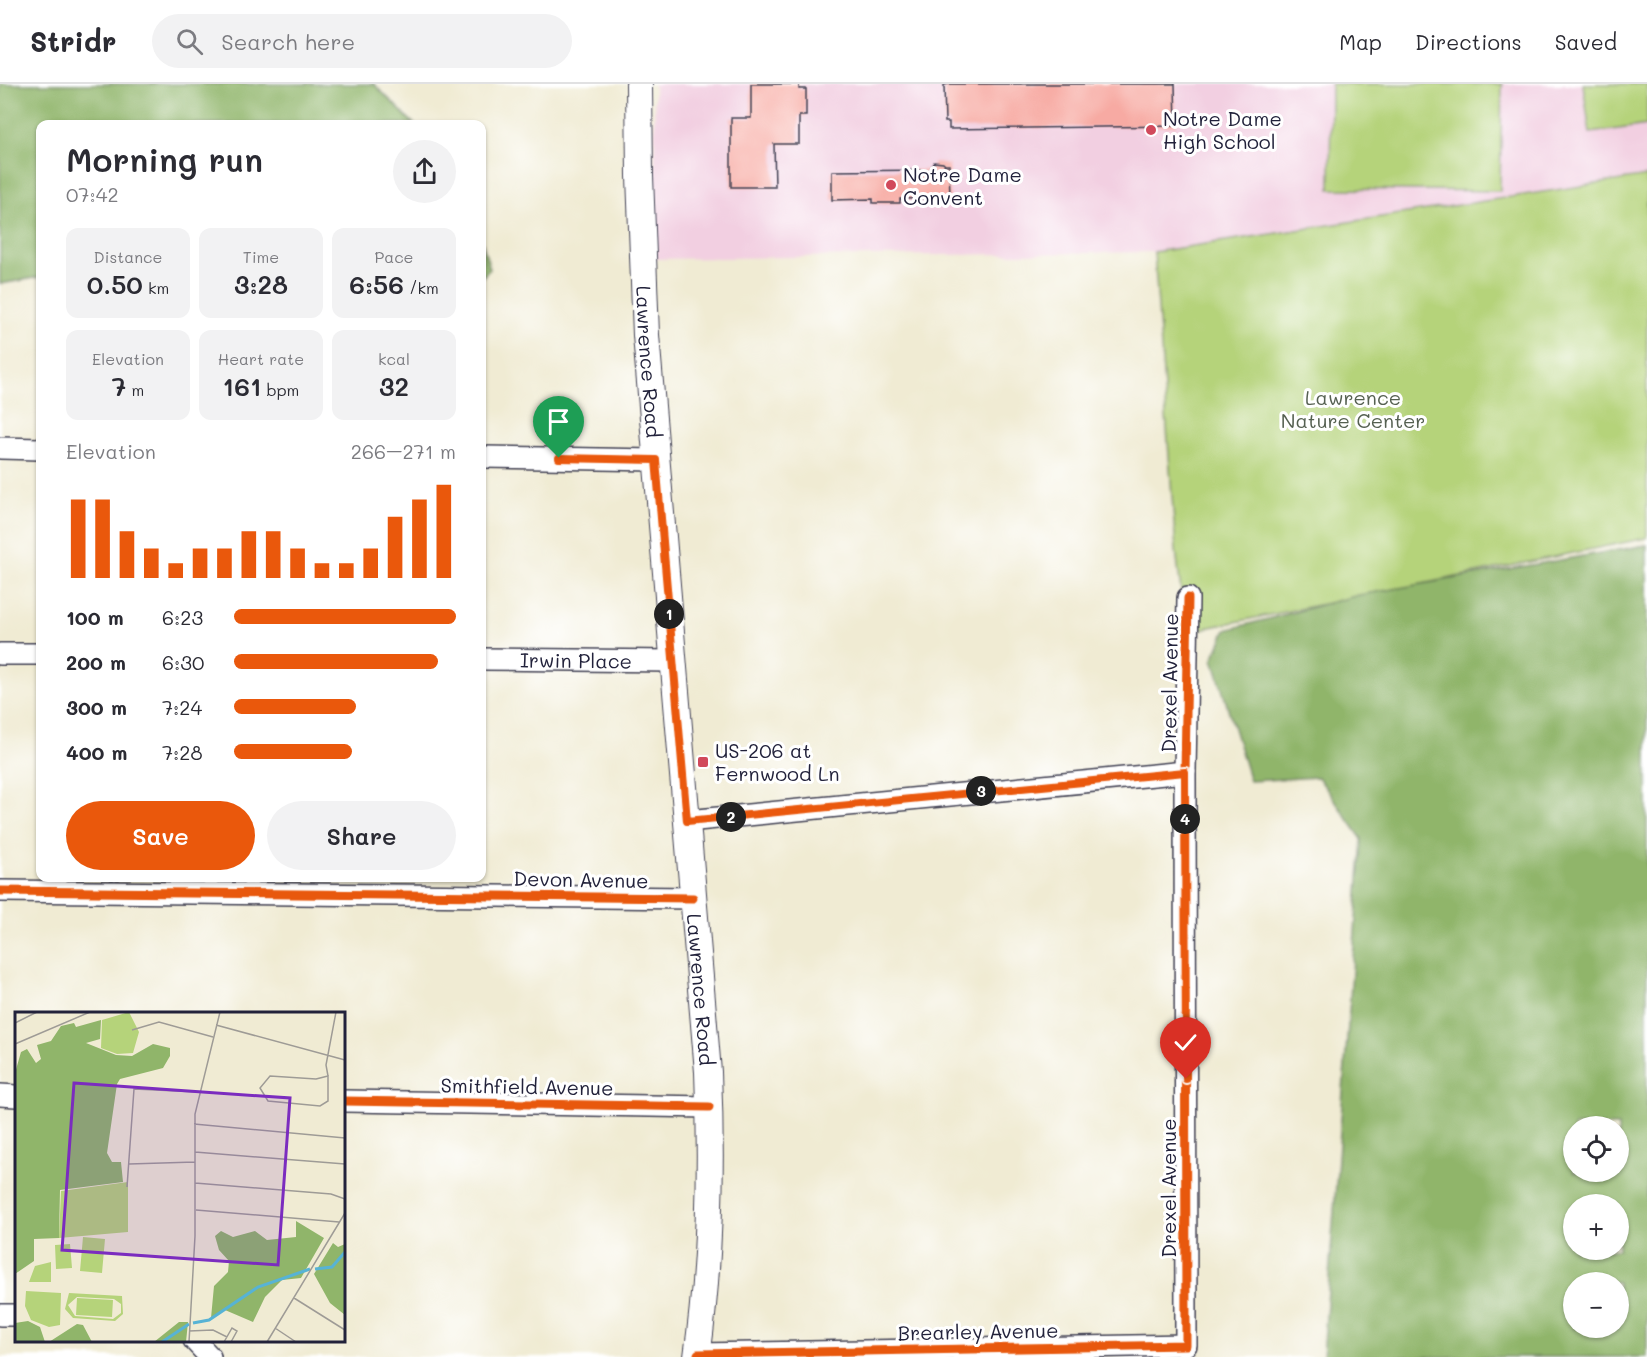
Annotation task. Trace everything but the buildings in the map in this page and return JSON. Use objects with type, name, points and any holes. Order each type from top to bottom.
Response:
[{"type":"main road","name":"Lawrence Road","points":[[639,84],[642,256],[656,460],[709,1107],[710,1184],[706,1269],[697,1356]]},
{"type":"street","points":[[0,448],[36,449]]},
{"type":"street","points":[[486,457],[656,460]]},
{"type":"street","name":"Drexel Avenue","points":[[1186,1345],[1185,772],[1188,598]]},
{"type":"street","points":[[0,654],[36,654]]},
{"type":"street","name":"Irwin Place","points":[[486,659],[673,661]]},
{"type":"street","points":[[687,821],[1185,772]]},
{"type":"street","name":"Devon Avenue","points":[[0,891],[693,898]]},
{"type":"street","points":[[0,1095],[15,1096]]},
{"type":"street","name":"Smithfield Avenue","points":[[345,1101],[709,1107]]},
{"type":"street","points":[[195,1342],[210,1357]]},
{"type":"street","name":"Brearley Avenue","points":[[697,1356],[1186,1345]]},
{"type":"shaded area","name":"Notre Dame High School","points":[[654,84],[1647,84],[1647,176],[1154,252],[656,259]]},
{"type":"green space","points":[[0,84],[374,84],[410,120],[36,120],[36,278],[0,284]]},
{"type":"green space","points":[[1331,84],[1502,84],[1500,191],[1330,189]]},
{"type":"green space","points":[[1583,84],[1647,84],[1647,125],[1590,133]]},
{"type":"green space","name":"Lawrence Nature Center","points":[[1647,176],[1647,538],[1186,632],[1176,550],[1154,252]]},
{"type":"green space","points":[[486,256],[490,269],[486,273]]},
{"type":"green space","points":[[1647,545],[1647,1357],[1323,1357],[1362,839],[1318,777],[1250,781],[1213,659],[1226,630],[1359,595]]},
{"type":"cycle path","points":[[698,1354],[1186,1345],[1185,772],[1188,598]]},
{"type":"cycle path","points":[[0,891],[693,898]]},
{"type":"cycle path","points":[[345,1101],[709,1107]]},
{"type":"place","name":"Notre Dame High School","points":[[1151,130]]},
{"type":"place","name":"Notre Dame Convent","points":[[891,185]]},
{"type":"place","name":"US-206 at Fernwood Ln","points":[[703,762]]},
{"type":"route","points":[[559,458],[656,460],[687,821],[1185,772],[1186,1079]]}]
